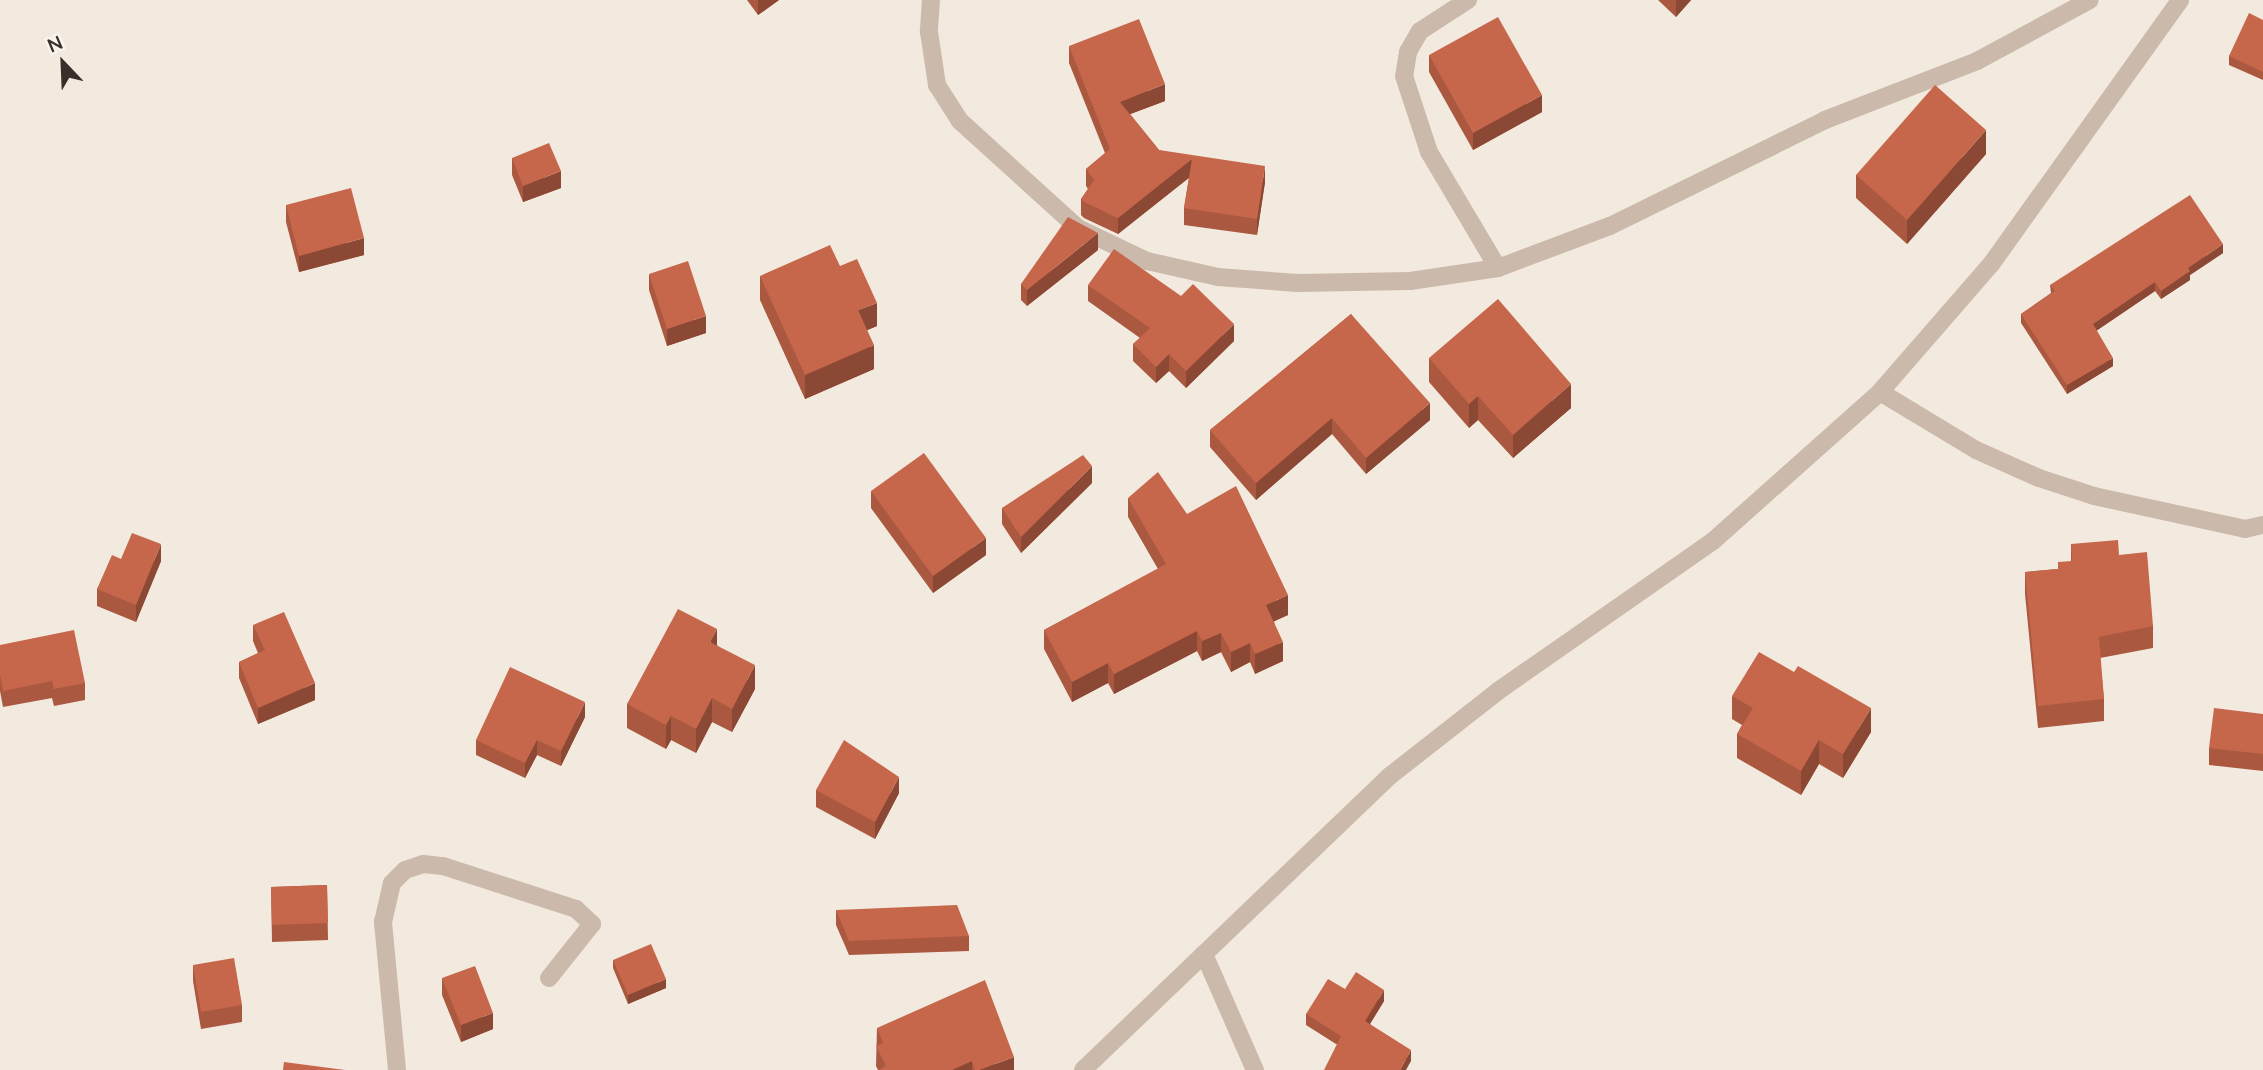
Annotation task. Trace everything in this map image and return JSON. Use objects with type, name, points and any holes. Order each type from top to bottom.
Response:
[{"type":"street","points":[[931,0],[929,32],[937,85],[954,112],[1018,179],[1077,228],[1147,261],[1218,277],[1298,283],[1410,281],[1497,268],[1610,226],[1825,120],[1978,61],[2090,0]]},
{"type":"street","points":[[1468,0],[1420,31],[1408,52],[1404,76],[1429,152],[1497,268]]},
{"type":"street","points":[[1083,1070],[1391,775],[1498,691],[1713,541],[1880,392],[1992,263],[2180,0]]},
{"type":"street","points":[[1880,392],[1976,450],[2039,478],[2094,496],[2245,529],[2263,525]]},
{"type":"street","points":[[397,1070],[383,922],[392,883],[405,870],[423,864],[443,866],[576,909],[592,924],[549,978]]},
{"type":"street","points":[[1204,954],[1255,1070]]},
{"type":"building","points":[[2249,13],[2263,20],[2263,72],[2229,56]]},
{"type":"building","points":[[1498,17],[1542,95],[1473,133],[1429,55]]},
{"type":"building","points":[[1139,19],[1165,84],[1120,102],[1159,150],[1265,166],[1257,219],[1184,208],[1192,159],[1118,218],[1081,199],[1094,180],[1086,169],[1110,149],[1069,46]]},
{"type":"building","points":[[1935,85],[1986,130],[1907,220],[1856,175]]},
{"type":"building","points":[[549,143],[561,171],[523,186],[512,158]]},
{"type":"building","points":[[351,188],[364,238],[299,256],[286,205]]},
{"type":"building","points":[[2190,195],[2223,244],[2161,291],[2155,282],[2093,324],[2113,358],[2067,385],[2021,314],[2055,291],[2050,285]]},
{"type":"building","points":[[1068,217],[1098,233],[1027,290],[1021,284]]},
{"type":"building","points":[[830,245],[840,266],[857,259],[877,303],[858,310],[874,345],[805,375],[760,276]]},
{"type":"building","points":[[1114,249],[1181,296],[1193,284],[1234,324],[1186,371],[1169,354],[1156,367],[1133,344],[1150,328],[1088,285]]},
{"type":"building","points":[[688,261],[706,316],[667,329],[649,274]]},
{"type":"building","points":[[1498,299],[1571,384],[1513,435],[1478,396],[1469,404],[1429,358]]},
{"type":"building","points":[[1351,314],[1430,403],[1366,458],[1332,418],[1256,483],[1210,430]]},
{"type":"building","points":[[924,453],[986,538],[933,576],[871,491]]},
{"type":"building","points":[[1083,455],[1092,466],[1021,537],[1002,508]]},
{"type":"building","points":[[1158,472],[1187,514],[1236,486],[1288,595],[1266,605],[1283,642],[1255,654],[1250,643],[1231,652],[1221,633],[1202,641],[1197,631],[1114,674],[1108,663],[1072,682],[1044,630],[1166,564],[1128,498]]},
{"type":"building","points":[[132,533],[161,544],[136,605],[97,589],[112,555],[121,559]]},
{"type":"building","points":[[2118,540],[2119,555],[2147,552],[2153,626],[2099,637],[2104,699],[2038,706],[2025,572],[2058,569],[2058,562],[2072,561],[2071,544]]},
{"type":"building","points":[[678,609],[717,629],[710,642],[755,665],[732,709],[712,698],[696,729],[671,716],[666,725],[627,704]]},
{"type":"building","points":[[284,612],[315,683],[258,708],[239,662],[265,650],[253,625]]},
{"type":"building","points":[[74,630],[85,683],[54,689],[52,681],[3,691],[0,645]]},
{"type":"building","points":[[1759,652],[1794,672],[1798,666],[1871,708],[1843,754],[1819,740],[1801,771],[1737,734],[1753,708],[1732,696]]},
{"type":"building","points":[[510,667],[585,702],[561,751],[537,740],[525,763],[476,740]]},
{"type":"building","points":[[2214,708],[2263,714],[2263,754],[2209,748]]},
{"type":"building","points":[[844,740],[899,777],[875,822],[816,790]]},
{"type":"building","points":[[327,885],[328,923],[272,925],[271,887]]},
{"type":"building","points":[[957,905],[969,936],[849,941],[836,910]]},
{"type":"building","points":[[651,944],[666,979],[628,995],[613,960]]},
{"type":"building","points":[[234,958],[242,1005],[201,1012],[193,965]]},
{"type":"building","points":[[475,966],[493,1013],[461,1025],[442,978]]},
{"type":"building","points":[[1356,972],[1384,990],[1365,1021],[1411,1050],[1400,1070],[1324,1070],[1341,1036],[1306,1014],[1328,979],[1345,989]]},
{"type":"building","points":[[985,980],[1014,1057],[979,1070],[975,1070],[972,1061],[952,1070],[879,1070],[886,1066],[876,1046],[883,1043],[877,1028]]},
{"type":"building","points":[[284,1062],[345,1070],[283,1070]]}]
